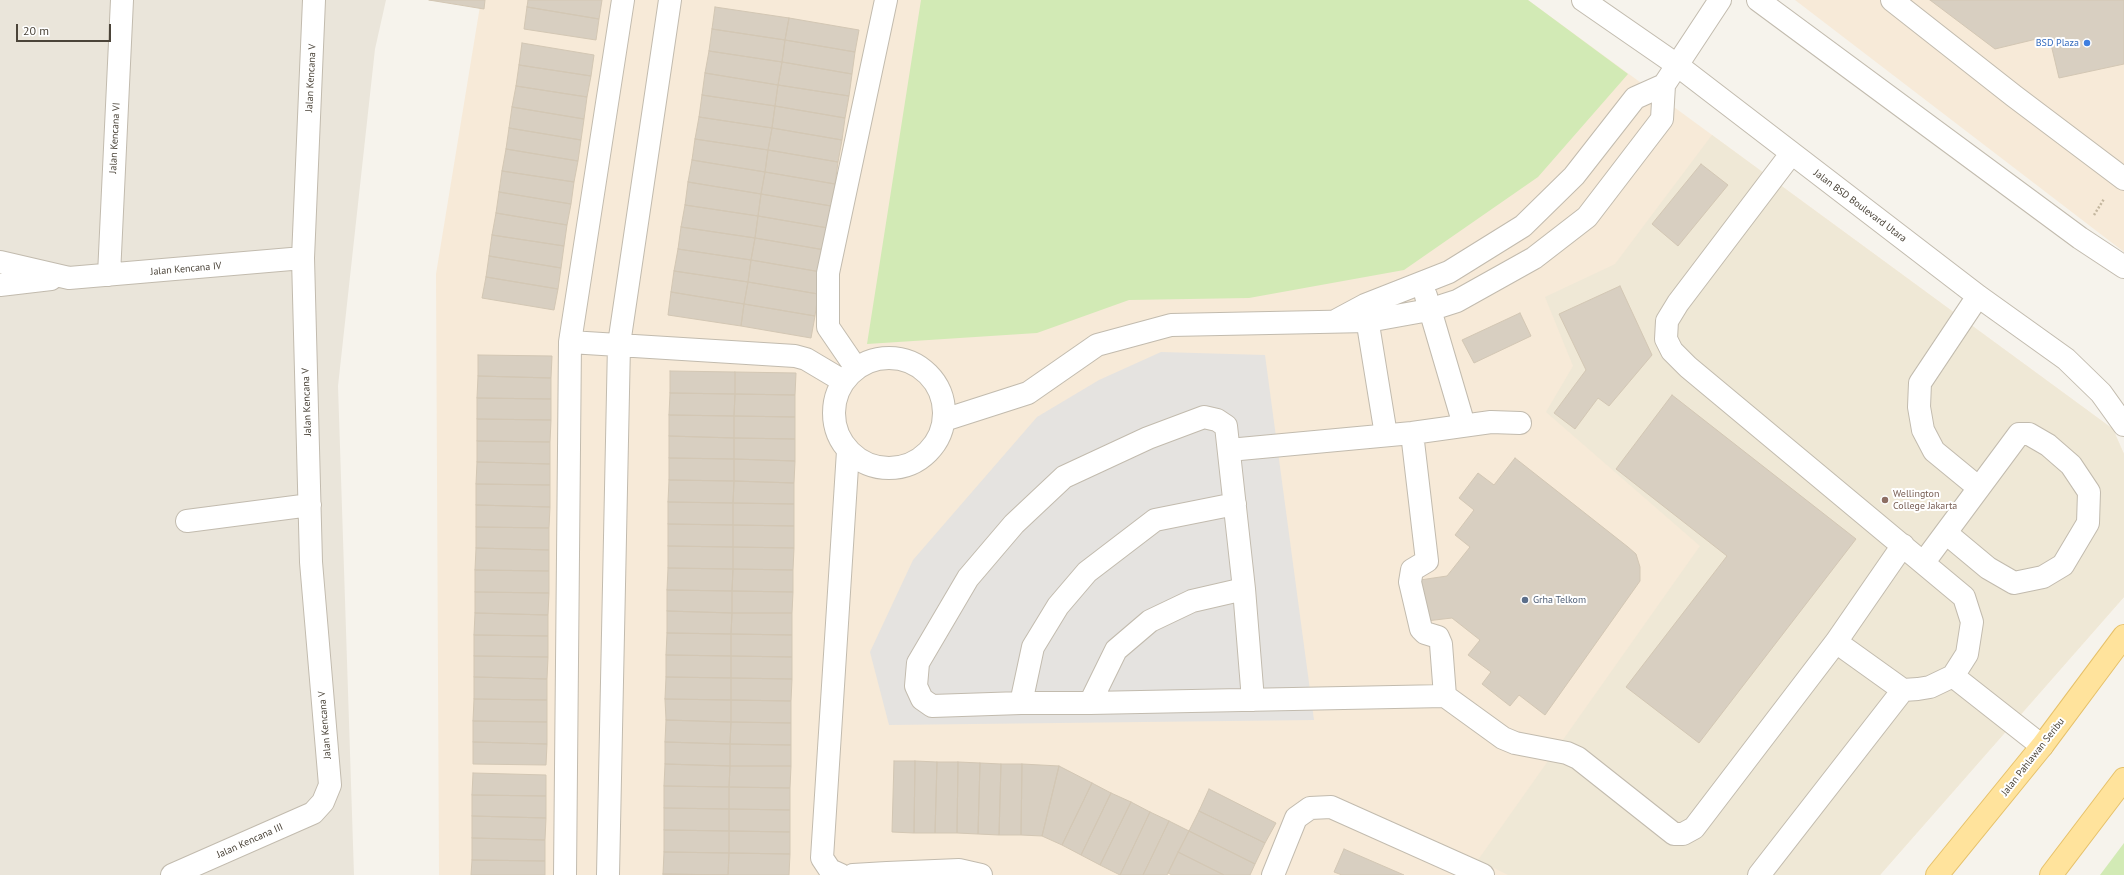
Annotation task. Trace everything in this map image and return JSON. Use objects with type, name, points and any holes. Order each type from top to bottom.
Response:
[{"type":"main road","name":"Jalan Pahlawan Seribu","points":[[1937,875],[2042,746],[2124,636]]},
{"type":"main road","points":[[2051,875],[2124,779]]},
{"type":"street","name":"Jalan Kencana VI","points":[[108,275],[122,0]]},
{"type":"street","name":"Jalan Kencana V","points":[[314,0],[303,258],[312,562],[330,785],[323,802]]},
{"type":"street","points":[[565,875],[570,342],[623,0]]},
{"type":"street","points":[[608,875],[619,344],[670,0]]},
{"type":"street","name":"Jalan BSD Boulevard Utara","points":[[1583,0],[1677,65],[1978,296],[2066,359],[2101,393],[2124,425]]},
{"type":"street","points":[[944,420],[1028,393],[1097,345],[1171,325],[1333,322],[1366,313],[1429,310],[1457,301],[1534,258],[1587,217],[1662,119],[1664,85],[1720,0]]},
{"type":"street","points":[[1758,0],[2080,238],[2124,267]]},
{"type":"street","points":[[1892,0],[2119,171]]},
{"type":"street","points":[[850,374],[828,327],[828,272],[880,1]]},
{"type":"street","points":[[1366,313],[1422,282],[1449,272],[1523,226],[1574,176],[1635,98],[1664,85]]},
{"type":"street","points":[[1791,154],[1678,303],[1667,321],[1666,339],[1672,351],[1688,367],[1924,562],[1964,597],[1972,622],[1967,654],[1953,676],[1930,687],[1904,690],[1836,642]]},
{"type":"street","name":"Jalan Kencana IV","points":[[0,285],[303,258]]},
{"type":"street","name":"Jalan Kencana IV","points":[[0,262],[69,278]]},
{"type":"street","points":[[1422,282],[1464,425]]},
{"type":"street","points":[[1978,296],[1920,384],[1919,407],[1923,430],[1934,451],[1979,488]]},
{"type":"street","points":[[1366,313],[1386,435]]},
{"type":"street","points":[[570,342],[800,356],[850,374]]},
{"type":"street","points":[[891,357],[909,361],[924,371],[936,385],[943,402],[944,420],[939,437],[928,452],[914,463],[897,468],[879,468],[862,462],[848,451],[838,435],[833,416],[835,398],[850,374],[873,360],[891,357]]},
{"type":"street","points":[[1253,700],[1244,588],[1226,426],[1217,420],[1204,417],[1148,438],[1064,477],[1014,524],[968,578],[918,663],[916,686],[922,699],[932,706],[1021,703],[1090,703],[1253,700],[1445,696],[1504,738],[1515,742],[1567,753],[1578,758],[1674,834],[1684,834],[1694,828],[1836,642],[1903,545]]},
{"type":"street","points":[[1229,450],[1412,433],[1491,422],[1520,423]]},
{"type":"street","points":[[1412,433],[1428,562],[1412,570],[1410,582],[1421,629],[1425,633],[1438,637],[1441,644],[1445,696]]},
{"type":"street","points":[[1924,562],[2016,436],[2024,433],[2029,434],[2048,445],[2071,465],[2089,492],[2088,523],[2063,565],[2043,577],[2014,583],[1988,568],[1946,533]]},
{"type":"street","points":[[841,875],[830,870],[822,858],[848,451]]},
{"type":"street","points":[[1021,703],[1034,647],[1058,606],[1086,572],[1155,520],[1235,504]]},
{"type":"street","points":[[187,521],[310,505]]},
{"type":"street","points":[[1090,703],[1116,650],[1150,621],[1192,601],[1244,588]]},
{"type":"street","points":[[1953,676],[2042,746]]},
{"type":"street","points":[[1759,875],[1904,690]]},
{"type":"street","name":"Jalan Kencana III","points":[[172,875],[313,814],[323,802]]},
{"type":"street","points":[[1273,875],[1296,818],[1310,808],[1331,807],[1483,875]]},
{"type":"street","points":[[853,875],[959,870],[981,875]]},
{"type":"path","points":[[2080,238],[2119,171]]},
{"type":"shaded area","points":[[0,0],[386,0],[375,49],[338,386],[354,875],[0,875]]},
{"type":"shaded area","points":[[481,0],[1528,0],[2113,429],[2124,454],[2124,597],[1880,875],[439,875],[436,274]]},
{"type":"shaded area","points":[[1795,0],[2124,0],[2124,252]]},
{"type":"shaded area","name":"Wellington College Jakarta","points":[[1712,135],[2113,429],[2124,454],[2124,597],[1880,875],[1508,875],[1478,860],[1700,546],[1546,412],[1573,366],[1545,297],[1615,264]]},
{"type":"shaded area","points":[[1161,352],[1265,355],[1314,720],[889,725],[870,652],[913,560],[1037,417],[1099,380]]},
{"type":"green space","points":[[921,0],[1528,0],[1628,74],[1538,177],[1404,270],[1249,298],[1129,300],[1037,333],[867,344]]},
{"type":"green space","points":[[2124,843],[2124,875],[2100,875]]},
{"type":"building","points":[[429,0],[485,0],[484,9]]},
{"type":"building","points":[[528,0],[602,0],[599,19],[527,7]]},
{"type":"building","name":"BSD Plaza","points":[[1930,0],[2124,0],[2124,64],[2059,78],[2049,36],[1995,49]]},
{"type":"building","points":[[527,7],[599,19],[596,40],[524,29]]},
{"type":"building","points":[[715,7],[789,18],[785,40],[712,29]]},
{"type":"building","points":[[789,18],[859,30],[855,52],[785,40]]},
{"type":"building","points":[[712,29],[785,40],[782,62],[709,51]]},
{"type":"building","points":[[785,40],[855,52],[852,74],[782,62]]},
{"type":"building","points":[[522,43],[594,55],[591,76],[519,65]]},
{"type":"building","points":[[709,51],[782,62],[778,85],[705,73]]},
{"type":"building","points":[[782,62],[852,74],[849,96],[778,85]]},
{"type":"building","points":[[519,65],[591,76],[587,97],[516,86]]},
{"type":"building","points":[[705,73],[778,85],[775,106],[702,95]]},
{"type":"building","points":[[778,85],[849,96],[845,118],[775,106]]},
{"type":"building","points":[[516,86],[587,97],[584,119],[512,107]]},
{"type":"building","points":[[702,95],[775,106],[772,128],[699,117]]},
{"type":"building","points":[[775,106],[845,118],[842,140],[772,128]]},
{"type":"building","points":[[512,107],[584,119],[581,140],[509,128]]},
{"type":"building","points":[[699,117],[772,128],[768,150],[695,139]]},
{"type":"building","points":[[509,128],[581,140],[578,161],[506,149]]},
{"type":"building","points":[[772,128],[842,140],[838,162],[768,150]]},
{"type":"building","points":[[695,139],[768,150],[765,172],[692,160]]},
{"type":"building","points":[[506,149],[578,161],[574,182],[502,171]]},
{"type":"building","points":[[768,150],[838,162],[835,184],[765,172]]},
{"type":"building","points":[[692,160],[765,172],[761,194],[688,182]]},
{"type":"building","points":[[1701,164],[1728,185],[1678,246],[1652,224]]},
{"type":"building","points":[[502,171],[574,182],[571,204],[499,192]]},
{"type":"building","points":[[765,172],[835,184],[831,206],[761,194]]},
{"type":"building","points":[[688,182],[761,194],[758,216],[685,205]]},
{"type":"building","points":[[499,192],[571,204],[567,225],[496,213]]},
{"type":"building","points":[[761,194],[831,206],[828,228],[758,216]]},
{"type":"building","points":[[685,205],[758,216],[755,238],[681,227]]},
{"type":"building","points":[[496,213],[567,225],[564,246],[492,235]]},
{"type":"building","points":[[758,216],[828,228],[825,250],[755,238]]},
{"type":"building","points":[[681,227],[755,238],[751,260],[678,249]]},
{"type":"building","points":[[492,235],[564,246],[561,268],[489,256]]},
{"type":"building","points":[[755,238],[825,250],[821,272],[751,260]]},
{"type":"building","points":[[678,249],[751,260],[748,282],[674,271]]},
{"type":"building","points":[[489,256],[561,268],[558,289],[486,277]]},
{"type":"building","points":[[751,260],[821,272],[818,294],[748,282]]},
{"type":"building","points":[[674,271],[748,282],[744,304],[671,292]]},
{"type":"building","points":[[486,277],[558,289],[554,310],[482,298]]},
{"type":"building","points":[[748,282],[818,294],[815,316],[744,304]]},
{"type":"building","points":[[1620,286],[1652,355],[1609,406],[1598,398],[1575,429],[1554,413],[1586,370],[1559,314]]},
{"type":"building","points":[[671,292],[744,304],[741,326],[668,315]]},
{"type":"building","points":[[744,304],[815,316],[811,338],[741,326]]},
{"type":"building","points":[[1520,313],[1531,336],[1474,363],[1462,340]]},
{"type":"building","points":[[478,355],[552,356],[551,378],[478,376]]},
{"type":"building","points":[[670,371],[735,372],[735,394],[670,393]]},
{"type":"building","points":[[735,372],[796,373],[795,395],[735,394]]},
{"type":"building","points":[[478,376],[551,378],[551,399],[477,398]]},
{"type":"building","points":[[670,393],[735,394],[734,416],[669,415]]},
{"type":"building","points":[[735,394],[795,395],[795,417],[734,416]]},
{"type":"building","points":[[1672,395],[1856,539],[1699,743],[1626,687],[1727,556],[1616,469]]},
{"type":"building","points":[[477,398],[551,399],[551,420],[477,419]]},
{"type":"building","points":[[669,415],[734,416],[734,438],[669,436]]},
{"type":"building","points":[[734,416],[795,417],[795,439],[734,438]]},
{"type":"building","points":[[477,419],[551,420],[550,442],[477,441]]},
{"type":"building","points":[[669,436],[734,438],[734,459],[669,458]]},
{"type":"building","points":[[734,438],[795,439],[795,461],[734,459]]},
{"type":"building","points":[[477,441],[550,442],[550,464],[477,462]]},
{"type":"building","points":[[669,458],[734,459],[734,481],[669,480]]},
{"type":"building","name":"Grha Telkom","points":[[1515,458],[1628,547],[1636,554],[1640,567],[1640,581],[1545,715],[1519,695],[1510,706],[1482,684],[1491,672],[1468,655],[1480,640],[1452,618],[1426,621],[1420,580],[1447,576],[1470,547],[1455,535],[1474,510],[1459,498],[1478,473],[1494,485]]},
{"type":"building","points":[[734,459],[795,461],[794,483],[734,481]]},
{"type":"building","points":[[477,462],[550,464],[550,485],[476,484]]},
{"type":"building","points":[[669,480],[734,481],[733,503],[668,502]]},
{"type":"building","points":[[734,481],[794,483],[794,504],[733,503]]},
{"type":"building","points":[[476,484],[550,485],[550,507],[476,505]]},
{"type":"building","points":[[668,502],[733,503],[733,525],[668,524]]},
{"type":"building","points":[[733,503],[794,504],[794,526],[733,525]]},
{"type":"building","points":[[476,505],[550,507],[549,528],[476,527]]},
{"type":"building","points":[[668,524],[733,525],[733,547],[668,546]]},
{"type":"building","points":[[733,525],[794,526],[794,548],[733,547]]},
{"type":"building","points":[[476,527],[549,528],[549,550],[476,548]]},
{"type":"building","points":[[668,546],[733,547],[733,569],[668,568]]},
{"type":"building","points":[[733,547],[794,548],[793,570],[733,569]]},
{"type":"building","points":[[476,548],[549,550],[549,571],[475,570]]},
{"type":"building","points":[[668,568],[733,569],[732,591],[667,590]]},
{"type":"building","points":[[733,569],[793,570],[793,592],[732,591]]},
{"type":"building","points":[[475,570],[549,571],[549,593],[475,592]]},
{"type":"building","points":[[667,590],[732,591],[732,613],[667,611]]},
{"type":"building","points":[[732,591],[793,592],[792,613],[732,613]]},
{"type":"building","points":[[475,592],[549,593],[548,615],[475,613]]},
{"type":"building","points":[[667,611],[732,613],[731,634],[667,633]]},
{"type":"building","points":[[475,613],[548,615],[548,636],[474,635]]},
{"type":"building","points":[[732,613],[792,613],[792,635],[731,634]]},
{"type":"building","points":[[667,633],[731,634],[731,656],[666,655]]},
{"type":"building","points":[[731,634],[792,635],[792,657],[731,656]]},
{"type":"building","points":[[474,635],[548,636],[548,657],[474,656]]},
{"type":"building","points":[[666,655],[731,656],[731,678],[666,677]]},
{"type":"building","points":[[474,656],[548,657],[547,679],[474,677]]},
{"type":"building","points":[[731,656],[792,657],[792,679],[731,678]]},
{"type":"building","points":[[474,677],[547,679],[547,700],[474,699]]},
{"type":"building","points":[[666,677],[731,678],[731,700],[665,699]]},
{"type":"building","points":[[731,678],[792,679],[791,701],[731,700]]},
{"type":"building","points":[[474,699],[547,700],[547,722],[473,721]]},
{"type":"building","points":[[665,699],[731,700],[731,722],[666,720]]},
{"type":"building","points":[[731,700],[791,701],[791,723],[731,722]]},
{"type":"building","points":[[666,720],[731,722],[730,744],[665,742]]},
{"type":"building","points":[[473,721],[547,722],[547,744],[473,742]]},
{"type":"building","points":[[731,722],[791,723],[791,745],[730,744]]},
{"type":"building","points":[[473,742],[547,744],[546,765],[473,764]]},
{"type":"building","points":[[665,742],[730,744],[730,766],[665,764]]},
{"type":"building","points":[[730,744],[791,745],[791,766],[730,766]]},
{"type":"building","points":[[894,761],[915,761],[914,833],[892,832]]},
{"type":"building","points":[[915,761],[937,762],[935,833],[914,833]]},
{"type":"building","points":[[937,762],[958,762],[957,833],[935,833]]},
{"type":"building","points":[[958,762],[980,763],[978,834],[957,833]]},
{"type":"building","points":[[980,763],[1001,764],[999,835],[978,834]]},
{"type":"building","points":[[665,764],[730,766],[729,787],[664,786]]},
{"type":"building","points":[[1001,764],[1022,764],[1021,835],[999,835]]},
{"type":"building","points":[[1022,764],[1059,766],[1042,836],[1021,835]]},
{"type":"building","points":[[730,766],[791,766],[790,788],[729,787]]},
{"type":"building","points":[[1059,766],[1092,783],[1062,845],[1042,836]]},
{"type":"building","points":[[473,773],[546,775],[546,796],[472,795]]},
{"type":"building","points":[[1092,783],[1111,793],[1081,855],[1062,845]]},
{"type":"building","points":[[664,786],[729,787],[729,809],[664,808]]},
{"type":"building","points":[[729,787],[790,788],[790,810],[729,809]]},
{"type":"building","points":[[1209,789],[1276,823],[1265,843],[1199,811]]},
{"type":"building","points":[[1111,793],[1131,802],[1100,865],[1081,855]]},
{"type":"building","points":[[472,795],[546,796],[546,818],[472,816]]},
{"type":"building","points":[[1131,802],[1150,812],[1120,875],[1100,865]]},
{"type":"building","points":[[664,808],[729,809],[729,831],[664,830]]},
{"type":"building","points":[[729,809],[790,810],[790,832],[729,831]]},
{"type":"building","points":[[1199,811],[1265,843],[1255,864],[1189,831]]},
{"type":"building","points":[[1150,812],[1169,821],[1143,875],[1120,875]]},
{"type":"building","points":[[472,816],[546,818],[545,840],[472,838]]},
{"type":"building","points":[[1169,821],[1189,831],[1167,875],[1143,875]]},
{"type":"building","points":[[664,830],[729,831],[729,853],[664,852]]},
{"type":"building","points":[[729,831],[790,832],[790,854],[729,853]]},
{"type":"building","points":[[1189,831],[1255,864],[1250,875],[1224,875],[1178,852]]},
{"type":"building","points":[[472,838],[545,840],[545,861],[472,860]]},
{"type":"building","points":[[1344,849],[1404,875],[1342,875],[1334,872]]},
{"type":"building","points":[[664,852],[729,853],[728,875],[663,874]]},
{"type":"building","points":[[1178,852],[1224,875],[1172,875],[1168,873]]},
{"type":"building","points":[[729,853],[790,854],[789,875],[728,875]]},
{"type":"building","points":[[472,860],[545,861],[545,875],[471,875]]},
{"type":"building","points":[[663,874],[728,875],[663,875]]},
{"type":"place","name":"BSD Plaza","points":[[2087,43]]},
{"type":"place","name":"Wellington College Jakarta","points":[[1885,500]]},
{"type":"place","name":"Grha Telkom","points":[[1525,600]]}]
